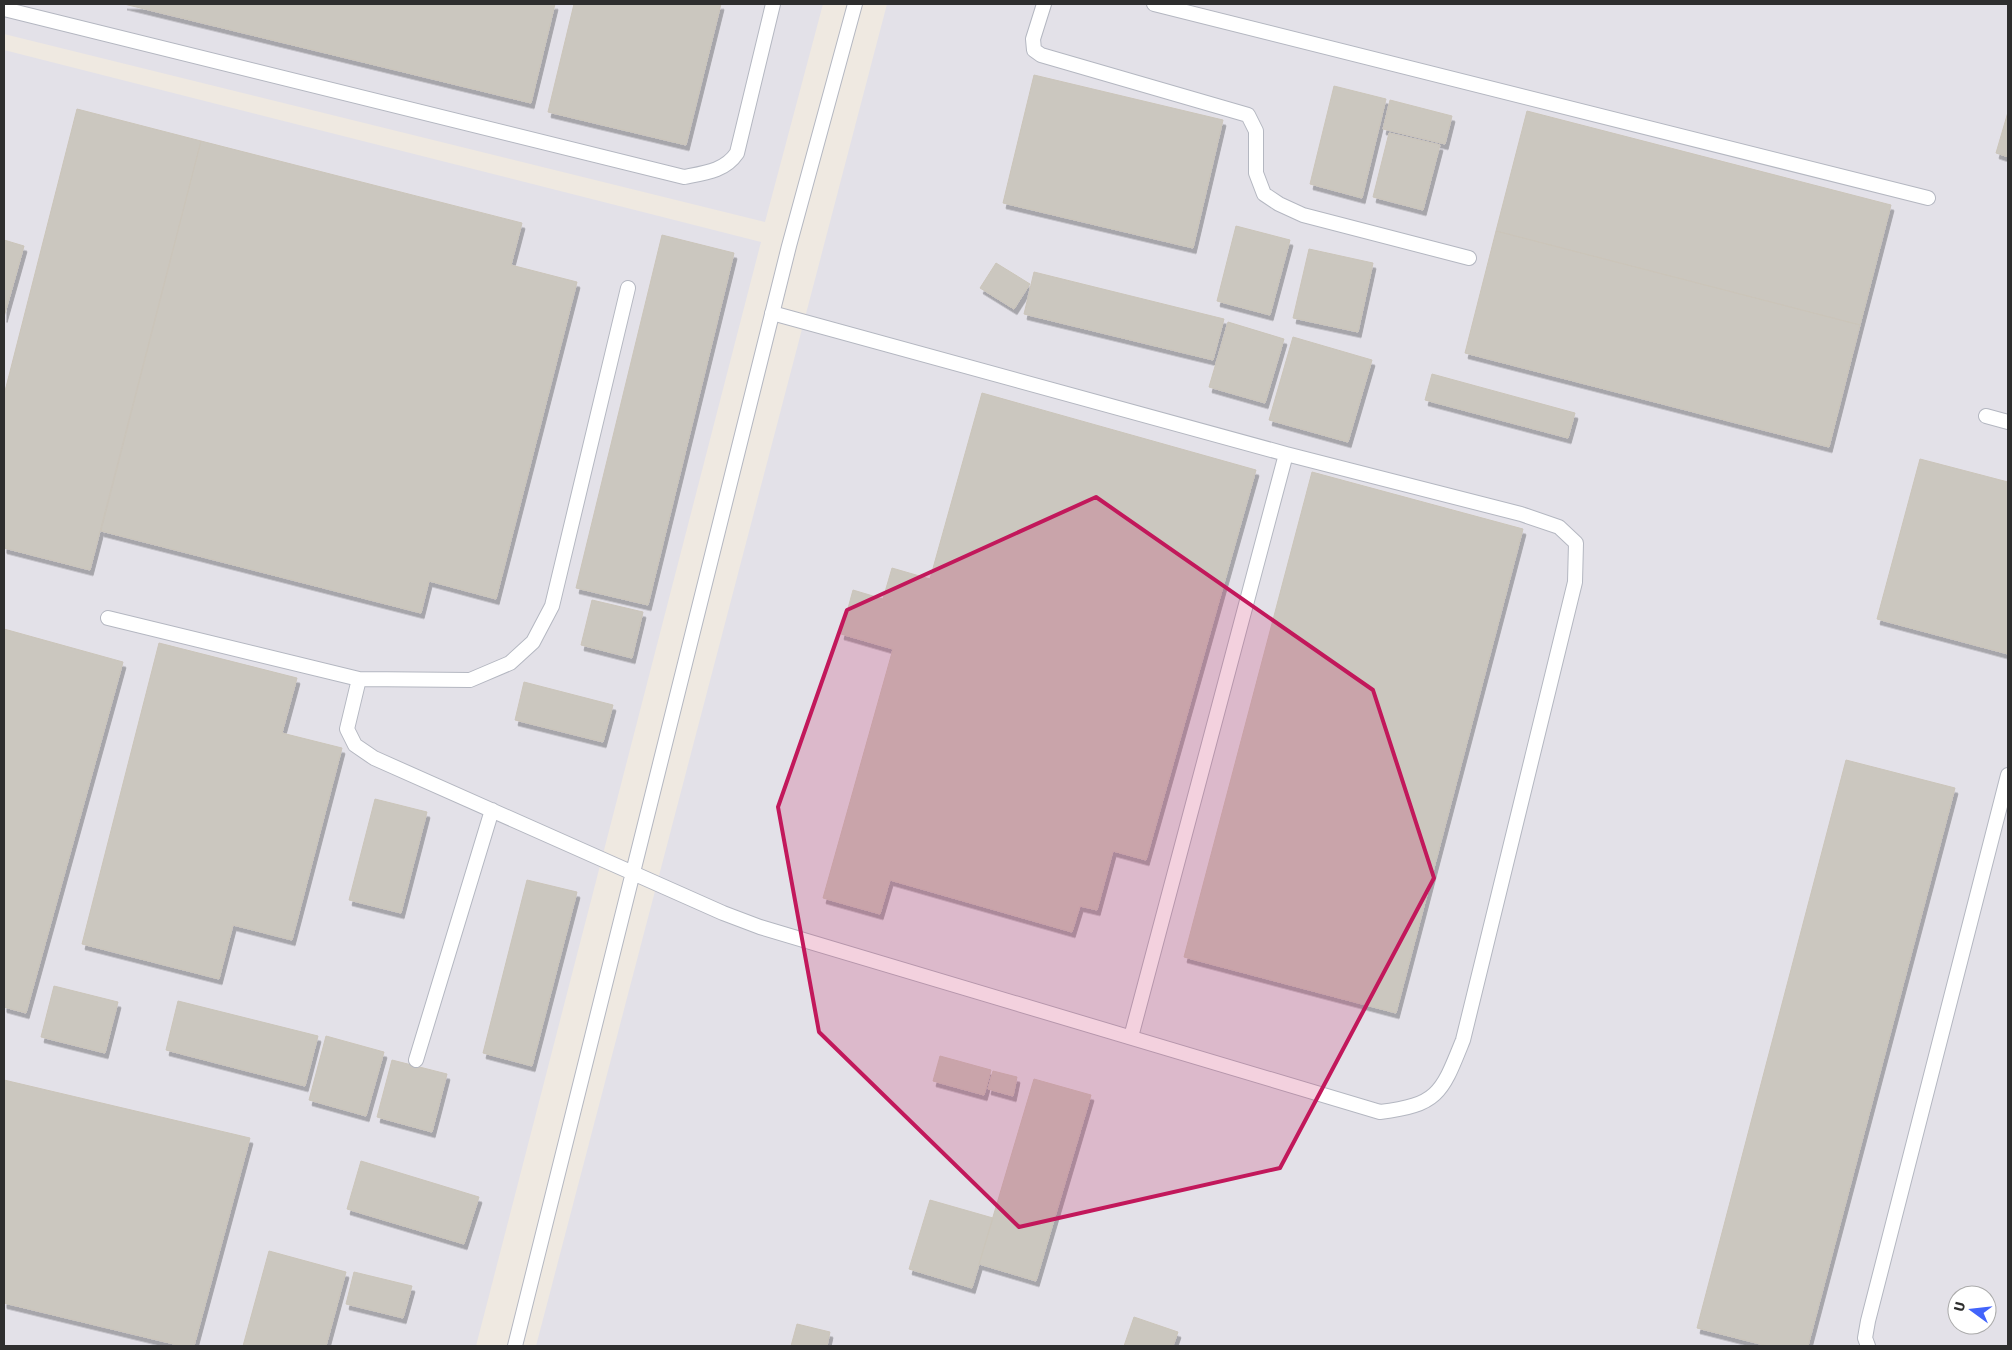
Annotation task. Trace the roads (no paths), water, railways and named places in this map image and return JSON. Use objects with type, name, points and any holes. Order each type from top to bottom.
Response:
[{"type":"lane","points":[[4,9],[684,177],[714,171],[731,162],[737,153],[774,4]]},
{"type":"lane","points":[[514,1346],[772,313],[855,4]]},
{"type":"lane","points":[[1044,4],[1033,40],[1034,50],[1041,55],[1248,115],[1256,131],[1256,173],[1264,194],[1279,204],[1303,215],[1469,258]]},
{"type":"lane","points":[[1154,4],[1928,198]]},
{"type":"lane","points":[[108,618],[359,680],[470,680],[510,663],[533,642],[552,606],[628,288]]},
{"type":"lane","points":[[359,680],[347,729],[355,746],[374,758],[723,913],[760,927],[1380,1112],[1406,1109],[1430,1099],[1446,1081],[1463,1040],[1575,582],[1576,543],[1559,527],[1521,514],[1286,454],[772,313]]},
{"type":"lane","points":[[1986,416],[2008,422]]},
{"type":"lane","points":[[1131,1037],[1286,454]]},
{"type":"lane","points":[[1868,1346],[1866,1338],[1868,1321],[2008,775]]},
{"type":"lane","points":[[416,1060],[492,810]]}]
